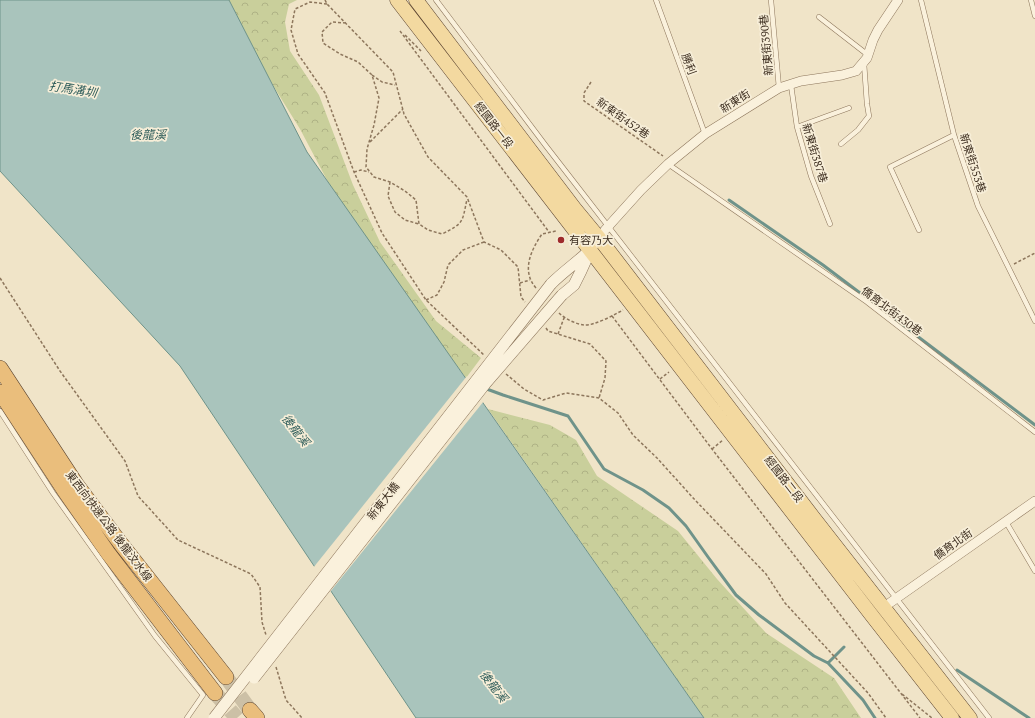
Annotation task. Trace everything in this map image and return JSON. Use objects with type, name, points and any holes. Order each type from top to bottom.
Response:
[{"type":"highway","name":"東西向快速公路 後龍汶水線","points":[[0,368],[76,484],[226,678]]},
{"type":"highway","name":"東西向快速公路 後龍汶水線","points":[[0,392],[64,490],[108,553],[215,693]]},
{"type":"main road","name":"經國路一段","points":[[397,0],[590,251]]},
{"type":"main road","name":"經國路一段","points":[[416,0],[575,209],[599,238]]},
{"type":"main road","name":"經國路二段","points":[[599,238],[970,718]]},
{"type":"main road","name":"經國路二段","points":[[590,251],[952,718]]},
{"type":"street","points":[[866,59],[878,30],[898,0]]},
{"type":"street","name":"新東街","points":[[590,251],[608,227],[641,190],[669,163],[705,134],[779,88],[856,71],[866,59]]},
{"type":"street","name":"新東大橋","points":[[214,718],[552,284],[564,270],[575,264],[590,251]]},
{"type":"street","name":"新東大橋","points":[[223,718],[485,384],[562,295],[574,285],[590,251]]},
{"type":"street","name":"僑育北街","points":[[884,607],[1035,501]]},
{"type":"lane","points":[[436,0],[608,227],[989,718]]},
{"type":"lane","name":"勝利","points":[[656,0],[705,134]]},
{"type":"lane","name":"新東街390巷","points":[[771,0],[779,88]]},
{"type":"lane","name":"新東街353巷","points":[[921,0],[954,135],[978,206],[1035,321]]},
{"type":"lane","points":[[1031,0],[1035,16]]},
{"type":"lane","points":[[819,17],[866,59],[867,104],[869,116],[858,130],[841,144]]},
{"type":"lane","name":"新東街387巷","points":[[791,85],[797,127],[811,176],[830,224]]},
{"type":"lane","points":[[797,127],[849,108]]},
{"type":"lane","points":[[919,230],[890,167],[954,135]]},
{"type":"lane","name":"僑育北街430巷","points":[[669,163],[733,210],[868,302],[1035,432]]},
{"type":"lane","points":[[0,411],[53,493],[155,636],[203,695],[187,718]]},
{"type":"lane","points":[[1006,522],[1035,571]]},
{"type":"path","points":[[325,0],[327,4],[393,72],[403,109],[428,157],[467,197],[484,242],[501,250],[518,267],[521,297],[526,302]]},
{"type":"path","points":[[327,4],[310,2],[295,9],[291,30],[298,54],[325,93],[354,172],[382,233],[426,300],[484,356]]},
{"type":"path","points":[[346,23],[332,22],[322,32],[323,43],[340,54],[358,62],[382,82],[396,85]]},
{"type":"path","points":[[421,51],[400,31],[549,232]]},
{"type":"path","points":[[372,75],[379,98],[369,143],[366,167],[374,177],[390,182],[406,191],[416,200],[419,224]]},
{"type":"path","name":"新東街452巷","points":[[591,82],[584,93],[584,101],[669,163]]},
{"type":"path","points":[[369,143],[403,109]]},
{"type":"path","points":[[354,172],[361,170],[369,172]]},
{"type":"path","points":[[390,182],[388,196],[395,212],[405,220],[419,224],[428,230],[442,234],[459,225],[464,218],[467,197]]},
{"type":"path","points":[[426,300],[437,294],[444,282],[448,265],[463,250],[484,242]]},
{"type":"path","points":[[1008,267],[1035,253]]},
{"type":"path","points":[[0,278],[60,371],[125,461],[138,496],[178,540],[251,574],[260,587],[262,622],[266,636]]},
{"type":"path","points":[[520,283],[530,280]]},
{"type":"path","points":[[612,316],[712,449],[920,718]]},
{"type":"path","points":[[558,334],[564,318]]},
{"type":"path","points":[[543,325],[548,331],[590,344],[606,361],[605,378],[599,398]]},
{"type":"path","points":[[502,370],[524,389],[543,400],[566,393],[599,398],[618,413],[633,435],[657,458],[766,574],[785,603],[868,693],[886,718]]},
{"type":"path","points":[[660,380],[673,370]]},
{"type":"path","points":[[712,449],[723,440]]},
{"type":"path","points":[[275,665],[286,700],[302,718]]},
{"type":"path","points":[[900,692],[932,718]]},
{"type":"green space","points":[[220,0],[297,0],[289,4],[285,22],[290,51],[319,95],[353,185],[380,242],[436,321],[481,358],[466,378],[346,216],[300,129]]},
{"type":"green space","points":[[488,409],[550,425],[576,440],[597,476],[678,531],[717,579],[766,633],[834,678],[861,718],[704,718]]},
{"type":"water","name":"後龍溪","points":[[0,0],[229,0],[307,152],[704,718],[416,718],[180,366],[0,171]]},
{"type":"pier","points":[[467,376],[484,401],[330,592],[313,568]]},
{"type":"waterway","points":[[729,200],[823,265],[1035,425]]},
{"type":"waterway","points":[[484,388],[568,416],[604,469],[643,490],[669,508],[686,526],[736,595],[759,615],[814,656],[828,663],[863,700],[875,718]]},
{"type":"waterway","points":[[828,663],[844,647]]},
{"type":"waterway","points":[[957,670],[1029,718]]},
{"type":"tunnel","points":[[226,677],[250,710]]},
{"type":"tunnel","points":[[215,693],[237,718]]},
{"type":"place","name":"有容乃大","points":[[561,240]]},
{"type":"water label","name":"打馬溝圳","points":[[73,89]]}]
